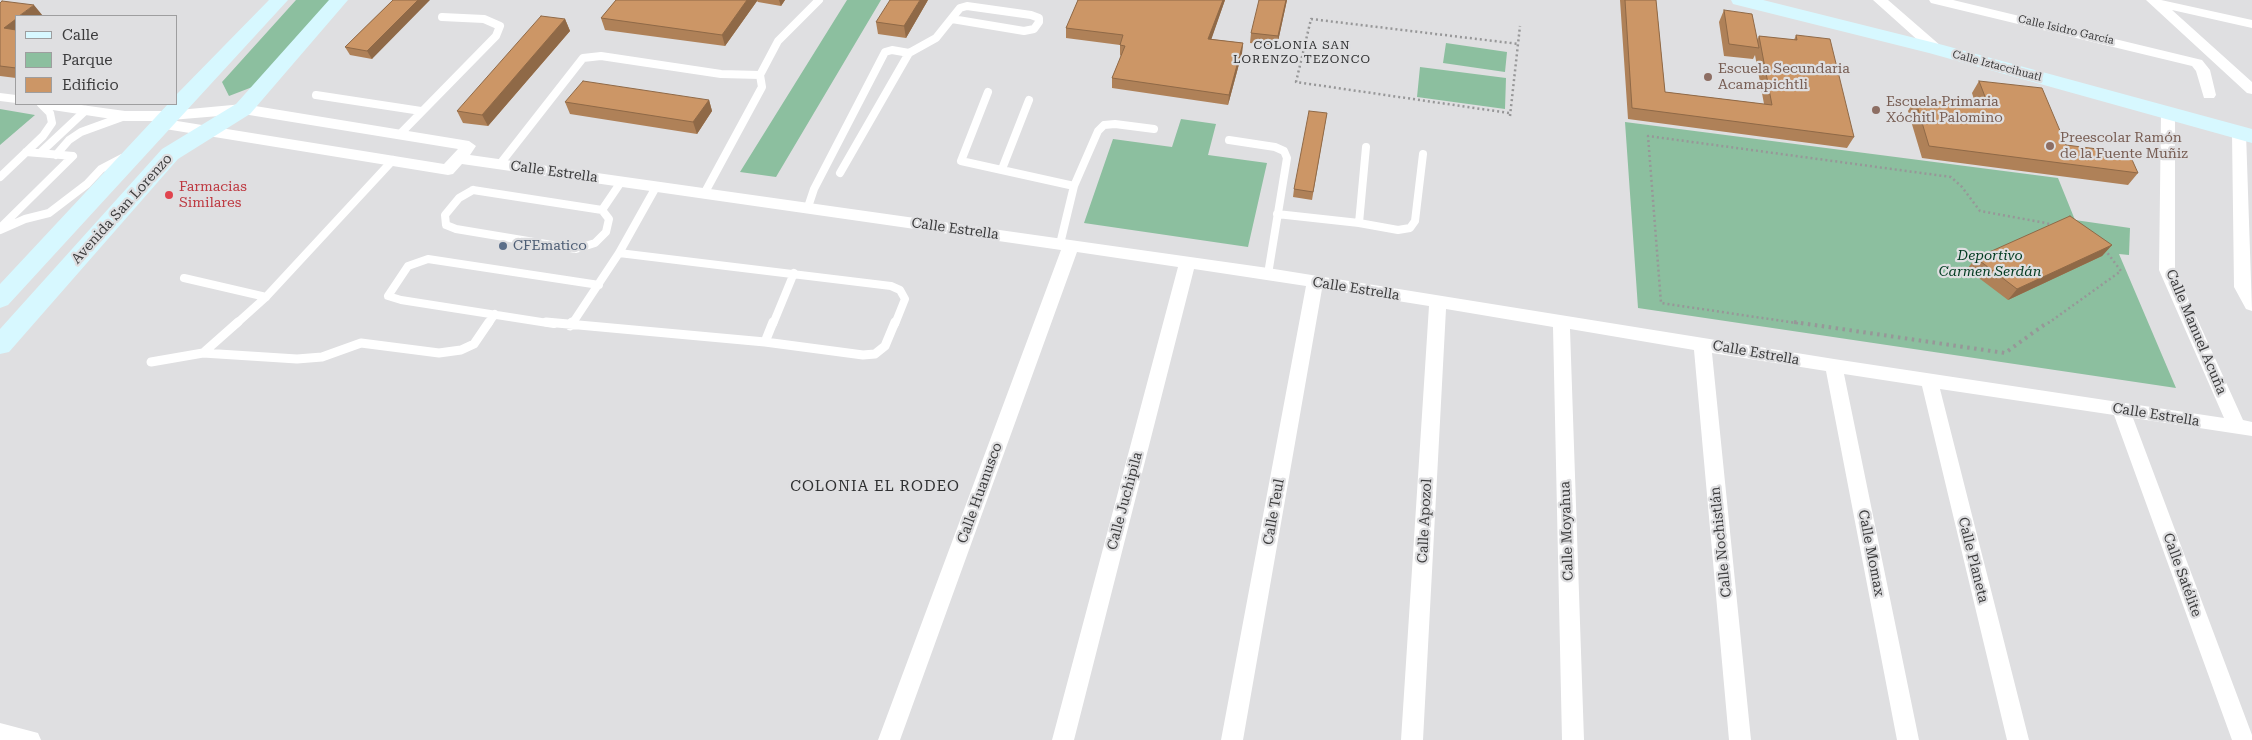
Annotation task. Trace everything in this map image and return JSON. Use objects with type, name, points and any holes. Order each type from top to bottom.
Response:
[{"type":"main road","name":"Avenida San Lorenzo","points":[[0,299],[164,120],[279,0]]},
{"type":"main road","name":"Avenida San Lorenzo","points":[[0,345],[170,154],[243,108],[339,0]]},
{"type":"main road","name":"Calle Iztaccihuatl","points":[[1750,1],[1936,49],[2245,134]]},
{"type":"street","points":[[1880,0],[1936,49]]},
{"type":"street","name":"Calle Isidro García","points":[[1936,0],[2178,56],[2197,63],[2204,70],[2209,95]]},
{"type":"street","points":[[2155,1],[2252,24]]},
{"type":"street","points":[[2155,1],[2250,87]]},
{"type":"street","points":[[0,97],[15,99]]},
{"type":"street","points":[[53,105],[164,120],[243,108],[469,146],[453,164]]},
{"type":"street","name":"Calle Manuel Acuña","points":[[2168,113],[2167,270],[2245,428]]},
{"type":"street","name":"Calle Estrella","points":[[164,120],[207,130],[393,160],[453,164],[500,164],[1268,274],[1315,283],[1702,343],[1834,366],[2245,428]]},
{"type":"street","points":[[2245,134],[2242,287],[2252,305]]},
{"type":"street","name":"Calle Huanusco","points":[[889,740],[1065,245]]},
{"type":"street","name":"Calle Juchipila","points":[[1063,740],[1187,263]]},
{"type":"street","name":"Calle Teul","points":[[1232,740],[1315,283]]},
{"type":"street","name":"Calle Apozol","points":[[1412,740],[1438,302]]},
{"type":"street","name":"Calle Moyahua","points":[[1561,322],[1573,740]]},
{"type":"street","name":"Calle Nochistlán","points":[[1702,343],[1740,740]]},
{"type":"street","name":"Calle Momax","points":[[1834,366],[1908,740]]},
{"type":"street","name":"Calle Planeta","points":[[1929,380],[2018,740]]},
{"type":"street","name":"Calle Satélite","points":[[2121,410],[2243,740]]},
{"type":"street","points":[[0,733],[30,740]]},
{"type":"lane","points":[[704,194],[762,88],[760,75],[778,41],[819,0]]},
{"type":"lane","points":[[840,173],[908,53],[936,38],[960,8],[974,5],[1031,15],[1039,18],[1039,22],[1034,29],[1024,31],[952,20]]},
{"type":"lane","points":[[400,134],[421,110],[496,36],[500,26],[484,19],[442,18]]},
{"type":"lane","points":[[808,207],[814,189],[880,58],[885,52],[892,50],[908,53]]},
{"type":"lane","points":[[500,164],[582,58],[601,56],[722,74],[760,75]]},
{"type":"lane","points":[[988,92],[960,158],[961,161],[1074,186]]},
{"type":"lane","points":[[316,95],[421,110]]},
{"type":"lane","points":[[1002,169],[1029,100]]},
{"type":"lane","points":[[0,177],[43,136],[52,123],[50,113],[43,105]]},
{"type":"lane","points":[[40,153],[86,110]]},
{"type":"lane","points":[[56,155],[69,140],[81,132],[124,116]]},
{"type":"lane","points":[[1065,245],[1074,186],[1098,131],[1104,125],[1115,124],[1154,129]]},
{"type":"lane","points":[[1229,140],[1275,147],[1284,151],[1287,158],[1268,274]]},
{"type":"lane","points":[[1359,223],[1366,146]]},
{"type":"lane","points":[[0,229],[24,219],[49,213],[87,184],[101,170],[138,149]]},
{"type":"lane","points":[[0,229],[73,156],[26,152]]},
{"type":"lane","points":[[1277,214],[1359,223],[1398,230],[1410,228],[1414,221],[1423,154]]},
{"type":"lane","points":[[203,353],[266,297],[393,160]]},
{"type":"lane","points":[[602,210],[621,182]]},
{"type":"lane","points":[[570,326],[619,253],[656,187]]},
{"type":"lane","points":[[473,190],[602,210],[608,219],[606,232],[595,243],[576,249],[456,229],[446,225],[445,215],[459,198],[473,190]]},
{"type":"lane","points":[[599,285],[428,259],[417,260],[408,266],[388,296],[570,326],[765,342],[863,355],[875,354],[885,346],[905,299],[900,290],[891,286],[619,253]]},
{"type":"lane","points":[[765,342],[794,273]]},
{"type":"lane","points":[[184,278],[266,297]]},
{"type":"lane","points":[[151,362],[203,353],[297,359],[322,357],[361,343],[374,343],[439,353],[461,350],[474,344],[495,314]]},
{"type":"path","points":[[1519,44],[1311,19],[1296,82],[1510,115],[1519,44],[1520,26]]},
{"type":"path","points":[[1648,136],[1951,177],[1962,186],[1980,211],[2046,223],[2097,239],[2121,271],[2005,353],[1662,303],[1648,136]]},
{"type":"green space","points":[[296,0],[332,0],[255,86],[229,96],[222,82]]},
{"type":"green space","points":[[847,0],[881,0],[776,177],[740,172]]},
{"type":"green space","points":[[1446,43],[1507,52],[1505,72],[1443,63]]},
{"type":"green space","points":[[1420,67],[1506,78],[1505,109],[1417,97]]},
{"type":"green space","points":[[0,109],[35,115],[0,145]]},
{"type":"green space","points":[[1181,119],[1216,124],[1208,155],[1267,163],[1248,247],[1084,223],[1113,139],[1172,147]]},
{"type":"green space","name":"Deportivo Carmen Serdán","points":[[1625,122],[2058,178],[2075,220],[2130,228],[2129,255],[2119,254],[2176,388],[1638,308]]},
{"type":"building","points":[[393,0],[418,0],[367,51],[345,47]]},
{"type":"building","points":[[616,0],[747,0],[722,35],[601,18]]},
{"type":"building","points":[[890,0],[920,0],[904,26],[876,22]]},
{"type":"building","points":[[1078,0],[1223,0],[1208,39],[1243,43],[1229,95],[1112,78],[1125,46],[1120,45],[1123,35],[1066,28]]},
{"type":"building","points":[[1259,0],[1286,0],[1278,36],[1251,33]]},
{"type":"building","points":[[1625,0],[1656,0],[1665,92],[1772,105],[1759,36],[1797,40],[1796,35],[1830,39],[1854,137],[1632,108]]},
{"type":"building","points":[[2,1],[34,5],[20,15],[15,15],[15,20],[4,28],[15,30],[15,68],[0,66],[0,3]]},
{"type":"building","points":[[1724,10],[1752,14],[1759,48],[1729,44]]},
{"type":"building","points":[[541,16],[565,19],[482,115],[457,111]]},
{"type":"building","points":[[583,81],[709,100],[693,122],[565,102]]},
{"type":"building","points":[[1979,81],[2042,88],[2066,145],[2129,153],[2138,173],[1929,146],[1915,99],[1989,107]]},
{"type":"building","points":[[1309,111],[1327,113],[1313,192],[1294,189]]},
{"type":"building","points":[[2070,216],[2112,245],[2017,289],[1976,258]]},
{"type":"place","name":"Escuela Secundaria Acamapichtli","points":[[1708,77]]},
{"type":"place","name":"Escuela Primaria Xóchitl Palomino","points":[[1876,110]]},
{"type":"place","name":"Preescolar Ramón de la Fuente Muñiz","points":[[2050,146]]},
{"type":"place","name":"Farmacias Similares","points":[[169,195]]},
{"type":"place","name":"CFEmatico","points":[[503,246]]},
{"type":"district","name":"COLONIA SAN LORENZO TEZONCO","points":[[1302,52]]},
{"type":"district","name":"COLONIA EL RODEO","points":[[875,487]]}]
